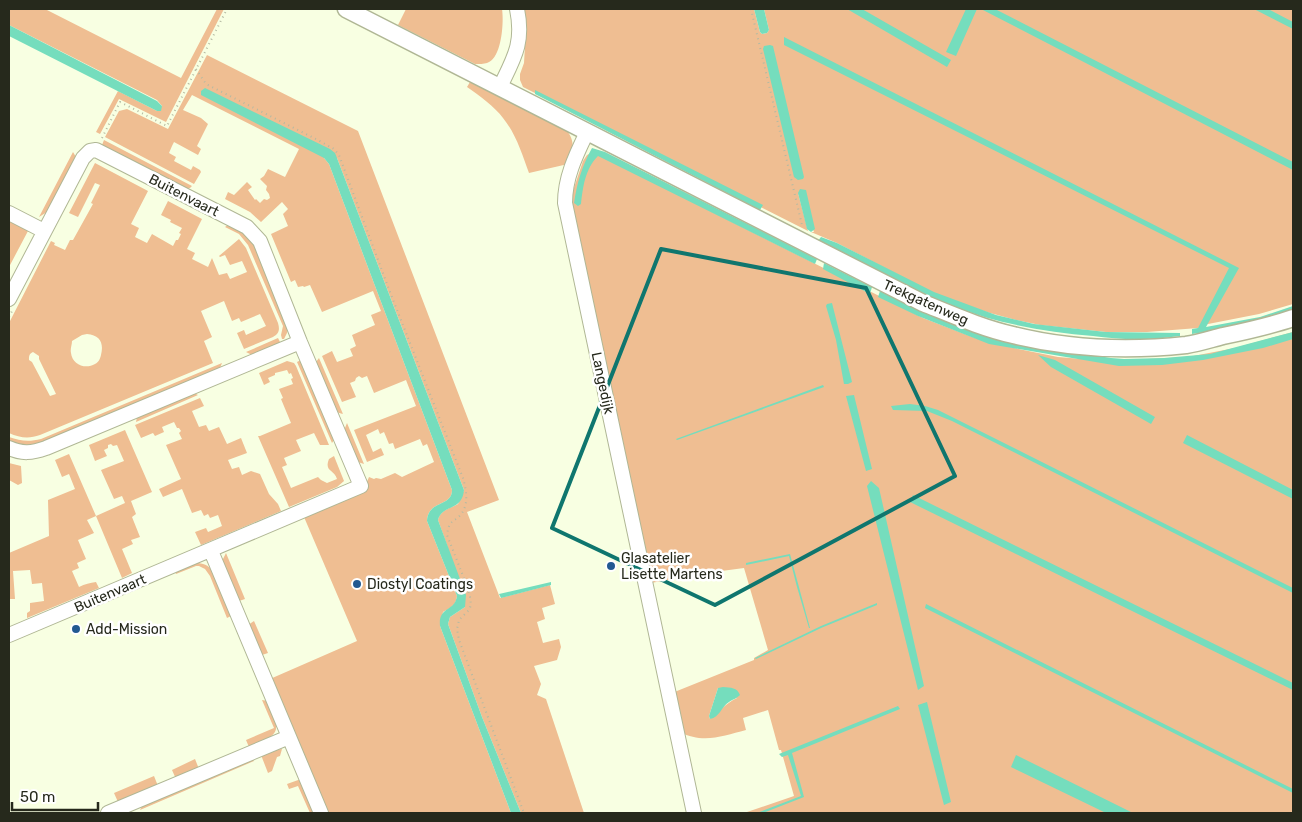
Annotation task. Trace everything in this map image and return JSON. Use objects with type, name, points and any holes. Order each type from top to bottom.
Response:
[{"type":"street","points":[[346,9],[587,132]]},
{"type":"street","points":[[500,87],[519,42],[520,32],[516,9]]},
{"type":"street","name":"Trekgatenweg","points":[[587,132],[923,304],[985,327],[1013,335],[1086,347],[1138,349],[1188,345],[1272,325],[1293,318]]},
{"type":"street","name":"Langedijk","points":[[587,132],[575,157],[568,179],[565,194],[567,212],[694,813]]},
{"type":"street","name":"Buitenvaart","points":[[9,299],[83,158],[90,151],[96,150],[247,227],[260,241],[300,342],[361,486],[9,636]]},
{"type":"street","points":[[9,213],[44,231]]},
{"type":"street","points":[[9,448],[26,453],[39,450],[300,342]]},
{"type":"street","points":[[210,550],[321,813]]},
{"type":"street","points":[[108,813],[289,737]]},
{"type":"path","points":[[751,9],[802,225],[799,240]]},
{"type":"path","points":[[196,69],[206,84],[316,139],[334,149],[339,155],[463,478],[467,496],[462,512],[451,522],[447,534],[470,597],[469,610],[459,620],[457,629],[524,813]]},
{"type":"highlighted area","points":[[661,249],[866,288],[955,476],[715,605],[552,528]]},
{"type":"shaded area","points":[[9,9],[45,9],[181,78],[217,9],[224,9],[166,122],[119,99],[100,134],[96,132],[118,91],[157,111],[162,106],[157,100],[9,25]]},
{"type":"shaded area","points":[[406,9],[502,9],[501,39],[496,55],[487,63],[475,64],[398,25]]},
{"type":"shaded area","points":[[523,9],[754,9],[762,34],[767,33],[769,30],[764,9],[1293,9],[1293,304],[1259,314],[1203,325],[1198,328],[1147,332],[1106,332],[1040,325],[1016,320],[941,297],[837,243],[811,232],[814,232],[798,193],[808,231],[523,87],[520,74],[524,63],[526,30]]},
{"type":"shaded area","points":[[207,55],[358,131],[499,500],[467,512],[500,598],[550,585],[555,604],[542,608],[545,619],[537,622],[543,643],[559,639],[561,647],[557,660],[534,666],[541,684],[537,695],[546,699],[584,813],[521,813],[482,717],[448,624],[450,617],[465,607],[438,520],[443,512],[458,504],[464,490],[337,158],[324,158],[329,164],[452,490],[448,499],[431,510],[427,521],[457,596],[454,604],[443,612],[440,626],[511,813],[327,813],[270,679],[357,641],[304,517],[368,489],[366,484],[369,477],[381,479],[395,473],[402,477],[434,462],[427,444],[423,446],[420,439],[395,449],[393,443],[389,444],[384,432],[380,434],[378,429],[366,435],[373,452],[381,448],[384,455],[367,462],[354,430],[416,406],[406,380],[374,393],[367,376],[362,378],[359,376],[350,383],[356,397],[342,402],[322,356],[332,351],[337,362],[353,356],[350,349],[356,346],[352,335],[375,325],[371,315],[381,311],[373,291],[322,312],[310,285],[298,287],[295,280],[291,282],[271,234],[288,226],[283,214],[288,209],[282,202],[261,222],[250,212],[225,199],[228,192],[234,195],[247,182],[252,187],[248,190],[255,200],[260,203],[264,199],[270,198],[266,190],[267,186],[260,179],[268,169],[285,177],[299,149],[192,95],[183,110],[201,118],[208,124],[197,146],[201,149],[198,155],[174,142],[169,153],[176,157],[174,161],[191,170],[193,166],[200,170],[201,172],[194,184],[105,137],[119,111],[127,109],[168,129]]},
{"type":"shaded area","points":[[473,80],[566,129],[573,146],[568,164],[529,173],[508,124],[491,105],[467,87]]},
{"type":"shaded area","points":[[104,140],[192,186],[185,188],[102,145]]},
{"type":"shaded area","points":[[73,152],[76,157],[47,212],[39,217]]},
{"type":"shaded area","points":[[593,152],[923,318],[975,338],[1014,348],[1058,357],[1106,361],[1188,357],[1235,348],[1293,332],[1293,813],[744,813],[794,796],[768,710],[743,718],[746,730],[713,738],[697,738],[680,732],[672,693],[754,660],[754,658],[768,650],[744,568],[651,583],[572,211],[573,191],[583,161],[587,155]],"holes":[[[718,688],[737,698],[726,705],[710,719],[709,716]]]},
{"type":"shaded area","points":[[95,163],[148,191],[131,224],[139,228],[135,237],[147,243],[152,234],[173,246],[181,234],[179,233],[182,228],[161,215],[168,201],[202,219],[187,249],[195,253],[192,259],[208,267],[212,258],[219,275],[227,273],[230,279],[247,272],[242,261],[230,265],[225,255],[219,256],[239,239],[246,248],[278,323],[279,330],[277,335],[244,349],[237,333],[244,330],[246,335],[266,326],[260,314],[241,322],[239,318],[232,321],[224,301],[201,311],[212,337],[204,341],[213,363],[40,435],[24,437],[9,433],[9,323],[51,241],[55,243],[54,245],[65,250],[70,240],[73,240],[93,204],[91,203],[100,185],[95,183],[78,217],[69,213]],"holes":[[[87,334],[98,338],[102,347],[98,361],[91,366],[83,366],[76,363],[72,357],[71,350],[72,341]],[[33,352],[39,356],[56,394],[50,396],[32,362],[29,360],[29,355]]]},
{"type":"shaded area","points":[[9,219],[28,231],[9,267]]},
{"type":"shaded area","points":[[229,224],[244,232],[253,243],[288,325],[284,339],[282,339],[281,335],[283,326],[248,245],[239,234],[225,227]]},
{"type":"shaded area","points":[[278,338],[279,344],[254,354],[246,352]]},
{"type":"shaded area","points":[[319,358],[343,414],[336,412],[317,366],[316,362]]},
{"type":"shaded area","points":[[301,360],[334,440],[332,443],[297,362]]},
{"type":"shaded area","points":[[287,361],[294,363],[296,366],[329,445],[320,445],[314,433],[296,440],[301,451],[284,458],[287,465],[282,467],[291,488],[318,477],[327,483],[337,479],[328,466],[329,459],[334,456],[344,481],[337,487],[289,507],[258,436],[291,423],[279,389],[293,384],[291,373],[289,374],[287,370],[275,373],[275,375],[268,378],[270,382],[264,385],[259,373]]},
{"type":"shaded area","points":[[222,363],[220,368],[46,442],[27,447],[9,442],[9,437],[25,441],[41,439]]},
{"type":"shaded area","points":[[194,393],[198,395],[136,422],[137,417]]},
{"type":"shaded area","points":[[200,398],[204,406],[192,411],[199,427],[206,425],[209,431],[219,427],[227,444],[241,438],[247,453],[228,460],[232,469],[239,467],[242,475],[251,471],[260,474],[269,494],[278,504],[281,511],[201,545],[195,532],[206,528],[208,532],[222,526],[218,515],[210,518],[208,514],[204,516],[201,510],[192,513],[182,489],[163,497],[159,489],[181,479],[166,445],[182,439],[179,433],[181,431],[174,422],[162,427],[164,432],[155,436],[153,433],[141,438],[135,425]]},
{"type":"shaded area","points":[[347,423],[364,464],[358,462],[345,433]]},
{"type":"shaded area","points":[[125,430],[152,492],[131,501],[136,514],[132,517],[140,537],[131,540],[133,544],[122,549],[132,573],[122,578],[96,516],[125,503],[122,496],[114,499],[101,470],[124,461],[117,445],[113,446],[111,444],[104,450],[107,456],[95,461],[89,445]]},
{"type":"shaded area","points":[[69,454],[96,516],[87,520],[94,533],[78,540],[86,559],[77,563],[79,568],[72,571],[79,587],[96,582],[99,588],[27,618],[27,613],[30,611],[30,603],[44,601],[42,583],[32,584],[30,570],[13,571],[15,599],[9,599],[9,553],[49,536],[48,500],[75,489],[69,474],[62,477],[55,460]]},
{"type":"shaded area","points":[[9,463],[21,466],[22,483],[18,485],[9,480]]},
{"type":"shaded area","points":[[226,553],[245,599],[239,601],[223,564]]},
{"type":"shaded area","points":[[201,563],[213,571],[231,616],[227,618],[210,576],[205,569],[196,566],[176,574],[175,571]]},
{"type":"shaded area","points":[[254,621],[268,653],[262,655],[248,625]]},
{"type":"shaded area","points":[[262,700],[268,701],[275,720],[275,731],[267,739],[249,747],[246,740],[274,728]]},
{"type":"shaded area","points":[[282,749],[272,771],[268,773],[261,755]]},
{"type":"shaded area","points":[[252,757],[254,761],[140,810],[143,804]]},
{"type":"shaded area","points":[[195,759],[199,769],[176,779],[172,770]]},
{"type":"shaded area","points":[[154,776],[158,786],[118,802],[114,793]]},
{"type":"shaded area","points":[[301,779],[315,813],[310,813],[298,786],[289,789],[287,784]]},
{"type":"water","points":[[754,9],[764,9],[769,30],[767,33],[762,34],[760,32]]},
{"type":"water","points":[[847,9],[862,9],[951,60],[947,67]]},
{"type":"water","points":[[966,9],[977,9],[956,56],[946,52]]},
{"type":"water","points":[[981,9],[995,9],[1293,162],[1293,170]]},
{"type":"water","points":[[1254,9],[1268,9],[1293,22],[1293,29]]},
{"type":"water","points":[[9,25],[157,101],[162,106],[161,111],[157,111],[9,36]]},
{"type":"water","points":[[784,37],[1239,268],[1206,327],[1260,317],[1293,306],[1293,312],[1239,327],[1192,334],[1192,329],[1198,328],[1229,268],[784,45]]},
{"type":"water","points":[[764,46],[773,46],[803,179],[798,180],[794,177],[763,49]]},
{"type":"water","points":[[205,88],[335,153],[464,490],[460,502],[443,512],[438,520],[466,595],[465,607],[450,617],[448,624],[482,717],[521,813],[511,813],[440,626],[442,615],[453,605],[457,596],[427,521],[431,510],[448,499],[452,490],[329,164],[324,158],[201,95],[201,91]]},
{"type":"water","points":[[535,90],[763,205],[760,210],[535,94]]},
{"type":"water","points":[[592,148],[605,152],[817,259],[815,264],[598,156],[587,172],[581,204],[578,206],[574,203],[577,188]]},
{"type":"water","points":[[800,189],[806,190],[815,229],[811,232],[807,229],[798,193]]},
{"type":"water","points":[[821,237],[837,243],[934,292],[996,315],[1034,324],[1106,332],[1180,333],[1180,336],[1150,339],[1112,338],[1040,330],[1006,323],[937,300],[818,241]]},
{"type":"water","points":[[824,263],[872,287],[870,294],[823,269]]},
{"type":"water","points":[[880,291],[927,314],[994,339],[1111,358],[1164,358],[1210,354],[1293,332],[1293,339],[1263,348],[1203,360],[1162,365],[1119,366],[989,344],[918,316],[878,297]]},
{"type":"water","points":[[832,303],[852,382],[848,384],[844,384],[836,340],[826,306]]},
{"type":"water","points":[[1038,355],[1055,360],[1155,417],[1151,424],[1051,367]]},
{"type":"water","points":[[823,385],[824,387],[676,439]]},
{"type":"water","points":[[854,395],[872,469],[866,471],[846,396]]},
{"type":"water","points":[[910,404],[938,410],[1293,588],[1293,593],[952,421],[927,411],[893,410],[891,406]]},
{"type":"water","points":[[1187,435],[1293,490],[1293,499],[1183,443]]},
{"type":"water","points":[[871,481],[879,488],[924,686],[918,690],[867,486]]},
{"type":"water","points":[[913,495],[1293,683],[1293,690],[910,502]]},
{"type":"water","points":[[790,554],[810,628],[789,556],[746,565],[746,563]]},
{"type":"water","points":[[551,582],[551,585],[501,598],[499,594]]},
{"type":"water","points":[[877,603],[877,605],[755,658],[821,626]]},
{"type":"water","points":[[926,604],[1293,789],[1293,793],[925,608]]},
{"type":"water","points":[[718,688],[735,689],[740,695],[726,704],[716,716],[710,719],[709,716]]},
{"type":"water","points":[[927,702],[951,802],[944,805],[918,705]]},
{"type":"water","points":[[898,706],[900,709],[792,753],[804,797],[763,813],[757,813],[801,796],[788,755],[782,757],[779,754]]},
{"type":"water","points":[[1016,755],[1133,813],[1106,813],[1011,767]]},
{"type":"place","name":"Glasatelier Lisette Martens","points":[[611,566]]},
{"type":"place","name":"Diostyl Coatings","points":[[357,584]]},
{"type":"place","name":"Add-Mission","points":[[76,629]]}]
